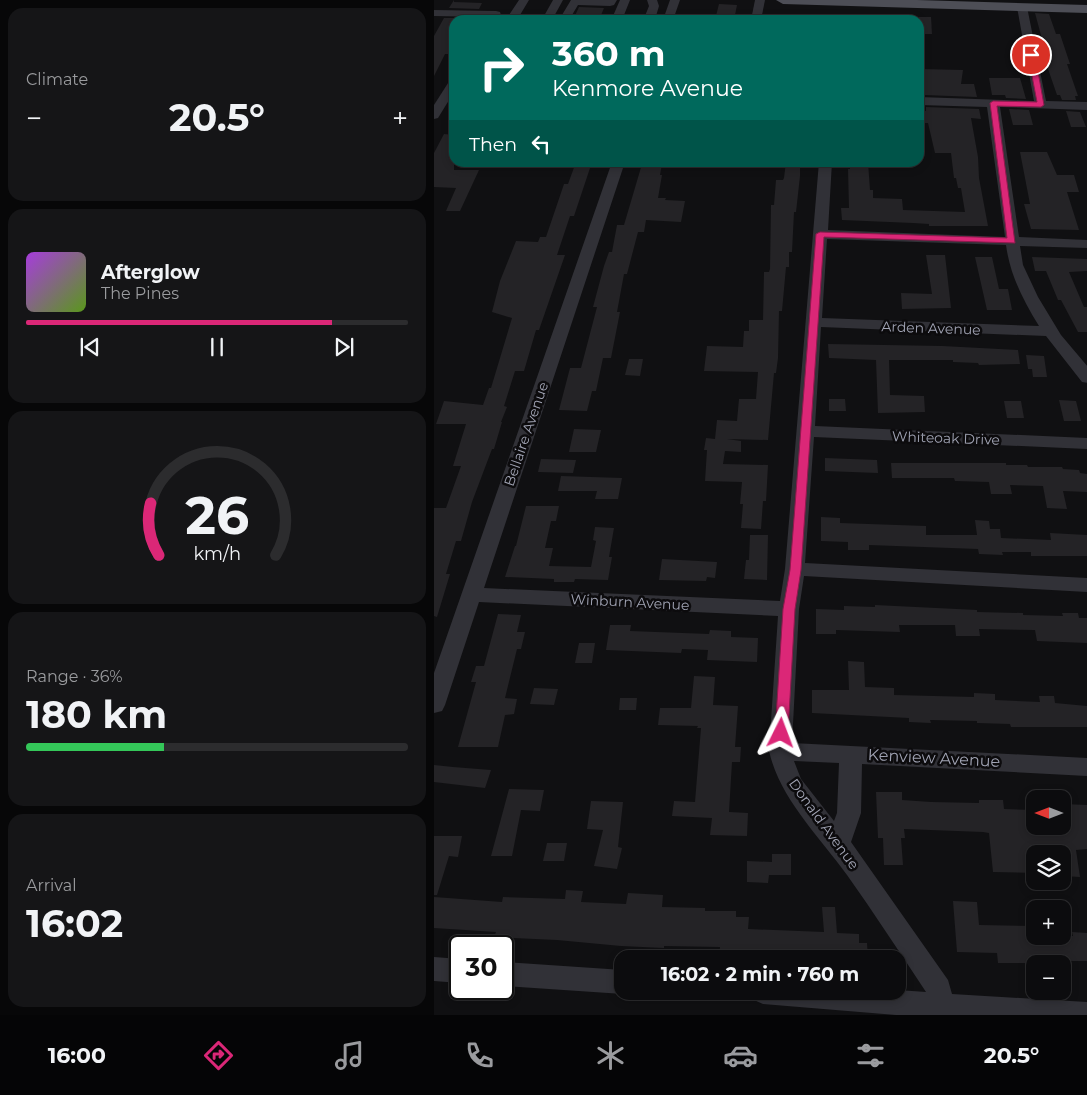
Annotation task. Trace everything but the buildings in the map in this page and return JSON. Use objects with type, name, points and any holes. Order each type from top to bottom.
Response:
[{"type":"main road","points":[[783,0],[1087,8]]},
{"type":"street","points":[[515,15],[524,0]]},
{"type":"street","points":[[550,15],[558,0]]},
{"type":"street","points":[[567,15],[575,2],[610,3],[612,0]]},
{"type":"street","points":[[618,15],[625,0]]},
{"type":"street","points":[[651,15],[654,6],[652,0]]},
{"type":"street","points":[[669,15],[675,0]]},
{"type":"street","points":[[757,15],[760,0]]},
{"type":"street","points":[[1022,7],[1041,105]]},
{"type":"street","points":[[434,12],[495,15]]},
{"type":"street","points":[[457,15],[462,13]]},
{"type":"street","points":[[434,25],[449,19]]},
{"type":"street","points":[[434,115],[449,90]]},
{"type":"street","points":[[924,101],[1087,106]]},
{"type":"street","points":[[993,103],[1016,265],[1024,287],[1049,331],[1087,378]]},
{"type":"street","name":"Bellaire Avenue","points":[[434,705],[617,167]]},
{"type":"street","name":"Donald Avenue","points":[[826,167],[796,570],[789,609],[780,750],[784,768],[793,786],[838,844],[939,989],[939,1010]]},
{"type":"street","points":[[820,234],[1087,244]]},
{"type":"street","name":"Arden Avenue","points":[[814,322],[1049,331]]},
{"type":"street","name":"Whiteoak Drive","points":[[805,431],[1087,444]]},
{"type":"street","points":[[796,570],[1087,585]]},
{"type":"street","name":"Winburn Avenue","points":[[471,595],[789,609]]},
{"type":"street","name":"Kenview Avenue","points":[[780,750],[1087,767]]},
{"type":"street","points":[[838,844],[849,813],[850,754]]},
{"type":"street","points":[[434,970],[449,971]]},
{"type":"street","points":[[514,975],[614,981]]},
{"type":"street","points":[[846,1000],[939,1010],[1087,1014]]},
{"type":"route","points":[[781,733],[789,609],[796,570],[820,234],[1012,241],[993,103],[1041,105],[1031,55]]}]
